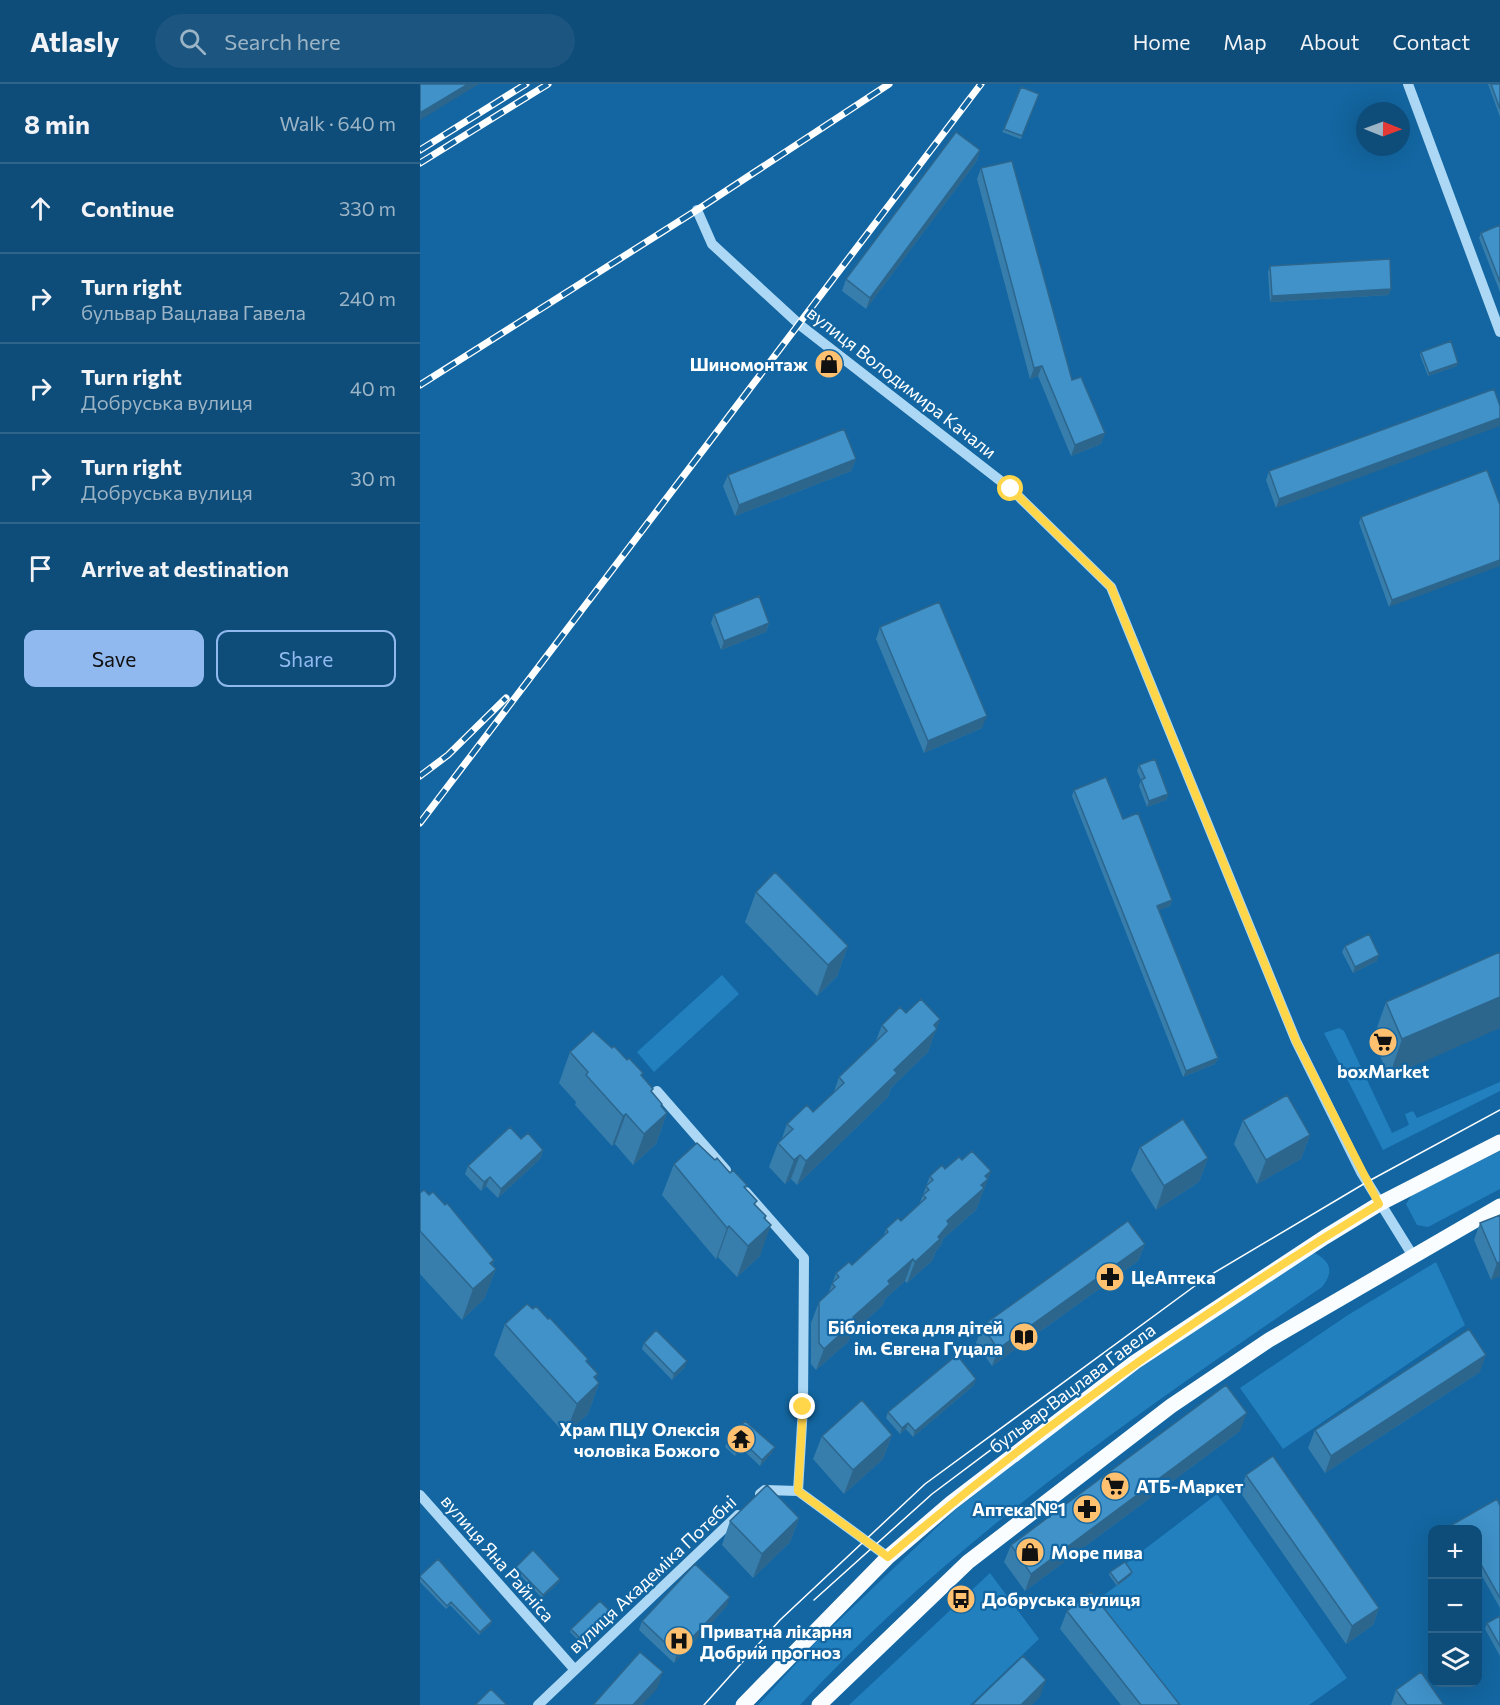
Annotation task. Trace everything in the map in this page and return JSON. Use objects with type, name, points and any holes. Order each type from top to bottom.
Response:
[{"type":"main road","name":"бульвар Вацлава Гавела","points":[[743,1705],[888,1557],[951,1503],[1135,1362],[1280,1264],[1379,1204],[1500,1142]]},
{"type":"main road","points":[[819,1705],[968,1562],[1171,1406],[1269,1340],[1500,1206]]},
{"type":"street","points":[[1408,84],[1500,332]]},
{"type":"street","name":"вулиця Володимира Качали","points":[[697,210],[712,244],[800,325],[1011,489],[1111,587],[1296,1041],[1379,1204],[1413,1256]]},
{"type":"street","points":[[657,1091],[734,1178]]},
{"type":"street","points":[[741,1187],[804,1258],[803,1402],[798,1491],[888,1557]]},
{"type":"street","name":"вулиця Академіка Потебні","points":[[538,1705],[765,1490],[798,1491]]},
{"type":"street","name":"вулиця Яна Райніса","points":[[420,1495],[574,1670]]},
{"type":"shaded area","points":[[722,975],[739,994],[654,1072],[637,1052]]},
{"type":"shaded area","points":[[1339,1028],[1344,1031],[1392,1133],[1409,1125],[1405,1114],[1413,1111],[1417,1118],[1500,1082],[1500,1091],[1383,1150],[1324,1033]]},
{"type":"shaded area","points":[[1500,1151],[1500,1189],[1428,1227],[1417,1225],[1406,1204],[1412,1195]]},
{"type":"shaded area","points":[[1315,1253],[1325,1260],[1329,1268],[1328,1277],[1322,1287],[1116,1431],[983,1533],[859,1645],[800,1705],[758,1705],[815,1643],[955,1510],[1136,1367],[1302,1255]]},
{"type":"shaded area","points":[[1436,1262],[1465,1325],[1283,1449],[1240,1388],[1348,1315]]},
{"type":"shaded area","points":[[1217,1494],[1347,1678],[1309,1705],[1160,1705],[1085,1609],[1131,1575],[1124,1565]]},
{"type":"shaded area","points":[[990,1573],[1039,1639],[970,1705],[849,1705]]},
{"type":"building","points":[[420,84],[468,84],[420,113]]},
{"type":"building","points":[[1491,84],[1500,84],[1500,109]]},
{"type":"building","points":[[1021,87],[1039,94],[1022,136],[1004,129]]},
{"type":"building","points":[[956,132],[980,150],[870,298],[846,279]]},
{"type":"building","points":[[1012,161],[1072,380],[1081,377],[1105,433],[1075,445],[1042,366],[1034,368],[981,168]]},
{"type":"building","points":[[1500,225],[1500,282],[1481,233]]},
{"type":"building","points":[[1390,259],[1391,289],[1272,296],[1270,266]]},
{"type":"building","points":[[1451,341],[1458,363],[1429,373],[1421,352]]},
{"type":"building","points":[[1494,389],[1500,406],[1500,418],[1279,499],[1269,471]]},
{"type":"building","points":[[844,429],[856,459],[739,505],[728,475]]},
{"type":"building","points":[[1487,470],[1500,505],[1500,560],[1392,600],[1361,517]]},
{"type":"building","points":[[759,596],[769,623],[724,641],[714,614]]},
{"type":"building","points":[[939,602],[987,716],[928,741],[880,627]]},
{"type":"building","points":[[1155,759],[1168,794],[1149,801],[1141,780],[1145,778],[1139,765]]},
{"type":"building","points":[[1106,777],[1123,819],[1138,813],[1172,900],[1157,906],[1218,1058],[1186,1071],[1074,790]]},
{"type":"building","points":[[775,872],[848,946],[828,965],[756,892]]},
{"type":"building","points":[[1369,934],[1379,955],[1355,967],[1345,946]]},
{"type":"building","points":[[1500,952],[1500,997],[1402,1039],[1386,1002]]},
{"type":"building","points":[[921,999],[940,1019],[934,1025],[937,1029],[894,1070],[897,1073],[806,1161],[800,1155],[794,1160],[778,1143],[793,1129],[787,1124],[807,1105],[813,1112],[844,1083],[839,1077],[887,1031],[882,1025],[900,1007],[906,1013]]},
{"type":"building","points":[[593,1031],[612,1048],[614,1046],[627,1060],[629,1058],[643,1073],[641,1075],[653,1089],[651,1091],[667,1113],[644,1134],[626,1114],[623,1116],[586,1075],[588,1072],[570,1052]]},
{"type":"building","points":[[1287,1095],[1310,1135],[1266,1160],[1243,1120]]},
{"type":"building","points":[[1183,1119],[1208,1158],[1164,1186],[1140,1147]]},
{"type":"building","points":[[510,1127],[521,1139],[528,1133],[543,1150],[501,1189],[490,1177],[484,1182],[468,1166]]},
{"type":"building","points":[[697,1143],[715,1160],[717,1158],[730,1173],[733,1170],[747,1185],[744,1187],[757,1201],[754,1204],[771,1225],[748,1246],[729,1226],[727,1228],[674,1164]]},
{"type":"building","points":[[972,1151],[991,1171],[985,1176],[988,1179],[981,1185],[984,1188],[947,1221],[949,1224],[938,1237],[940,1239],[915,1262],[913,1259],[888,1281],[890,1284],[853,1317],[856,1320],[824,1349],[819,1343],[819,1302],[835,1287],[832,1283],[839,1277],[836,1273],[849,1262],[852,1265],[888,1232],[886,1229],[898,1218],[901,1221],[926,1198],[923,1195],[929,1190],[926,1186],[933,1180],[930,1176],[942,1165],[945,1169],[959,1157],[962,1160]]},
{"type":"building","points":[[424,1190],[429,1195],[433,1192],[445,1205],[447,1203],[494,1260],[490,1263],[496,1269],[473,1289],[420,1231],[420,1193]]},
{"type":"building","points":[[1500,1215],[1500,1262],[1497,1263],[1480,1223]]},
{"type":"building","points":[[1128,1221],[1145,1244],[998,1349],[982,1326]]},
{"type":"building","points":[[527,1304],[533,1309],[536,1306],[548,1319],[550,1318],[588,1359],[586,1361],[598,1374],[594,1377],[599,1383],[577,1404],[505,1324]]},
{"type":"building","points":[[1469,1329],[1486,1355],[1331,1456],[1315,1430]]},
{"type":"building","points":[[656,1330],[687,1361],[674,1374],[644,1343]]},
{"type":"building","points":[[957,1355],[976,1379],[915,1431],[908,1423],[902,1428],[888,1412]]},
{"type":"building","points":[[1226,1385],[1247,1413],[1031,1574],[1011,1545]]},
{"type":"building","points":[[862,1400],[892,1435],[853,1470],[822,1436]]},
{"type":"building","points":[[745,1421],[775,1447],[762,1460],[744,1443],[737,1450],[728,1441]]},
{"type":"building","points":[[1273,1456],[1379,1608],[1352,1626],[1246,1475]]},
{"type":"building","points":[[767,1485],[799,1518],[762,1554],[730,1521]]},
{"type":"building","points":[[1497,1499],[1500,1506],[1500,1598],[1482,1566],[1482,1525],[1452,1525]]},
{"type":"building","points":[[533,1550],[560,1579],[543,1595],[516,1567]]},
{"type":"building","points":[[438,1559],[492,1621],[480,1632],[451,1602],[447,1606],[420,1577]]},
{"type":"building","points":[[1125,1562],[1132,1572],[1118,1583],[1110,1572]]},
{"type":"building","points":[[695,1564],[730,1597],[677,1654],[642,1621]]},
{"type":"building","points":[[1091,1592],[1180,1705],[1141,1705],[1067,1611]]},
{"type":"building","points":[[600,1601],[612,1613],[583,1641],[571,1629]]},
{"type":"building","points":[[1500,1616],[1500,1646],[1487,1623]]},
{"type":"building","points":[[640,1652],[663,1672],[633,1705],[593,1705]]},
{"type":"building","points":[[1023,1656],[1046,1680],[1021,1705],[972,1705]]},
{"type":"building","points":[[1421,1672],[1428,1682],[1428,1687],[1431,1687],[1444,1705],[1407,1705],[1396,1690]]},
{"type":"building","points":[[491,1689],[507,1705],[475,1705]]},
{"type":"tram line","points":[[704,1705],[780,1620],[925,1484],[1207,1277],[1367,1182],[1500,1110]]},
{"type":"tram line","points":[[814,1600],[932,1494],[1100,1368]]},
{"type":"railway","points":[[420,150],[526,84]]},
{"type":"railway","points":[[420,163],[548,84]]},
{"type":"railway","points":[[420,385],[697,210],[889,84]]},
{"type":"railway","points":[[420,823],[981,84]]},
{"type":"railway","points":[[420,776],[448,755],[506,698]]},
{"type":"place","name":"Шиномонтаж","points":[[829,364]]},
{"type":"place","name":"boxMarket","points":[[1383,1042]]},
{"type":"place","name":"ЦеАптека","points":[[1110,1277]]},
{"type":"place","name":"Бібліотека для дітей ім. Євгена Гуцала","points":[[1024,1337]]},
{"type":"place","name":"Храм ПЦУ Олексія чоловіка Божого","points":[[741,1439]]},
{"type":"place","name":"АТБ-Маркет","points":[[1115,1486]]},
{"type":"place","name":"Аптека №1","points":[[1087,1509]]},
{"type":"place","name":"Море пива","points":[[1030,1552]]},
{"type":"place","name":"Добруська вулиця","points":[[961,1599]]},
{"type":"place","name":"Приватна лікарня Добрий прогноз","points":[[679,1641]]},
{"type":"route","points":[[803,1407],[798,1491],[888,1557],[951,1503],[1135,1362],[1280,1264],[1379,1204],[1296,1041],[1111,587],[1011,489]]}]
